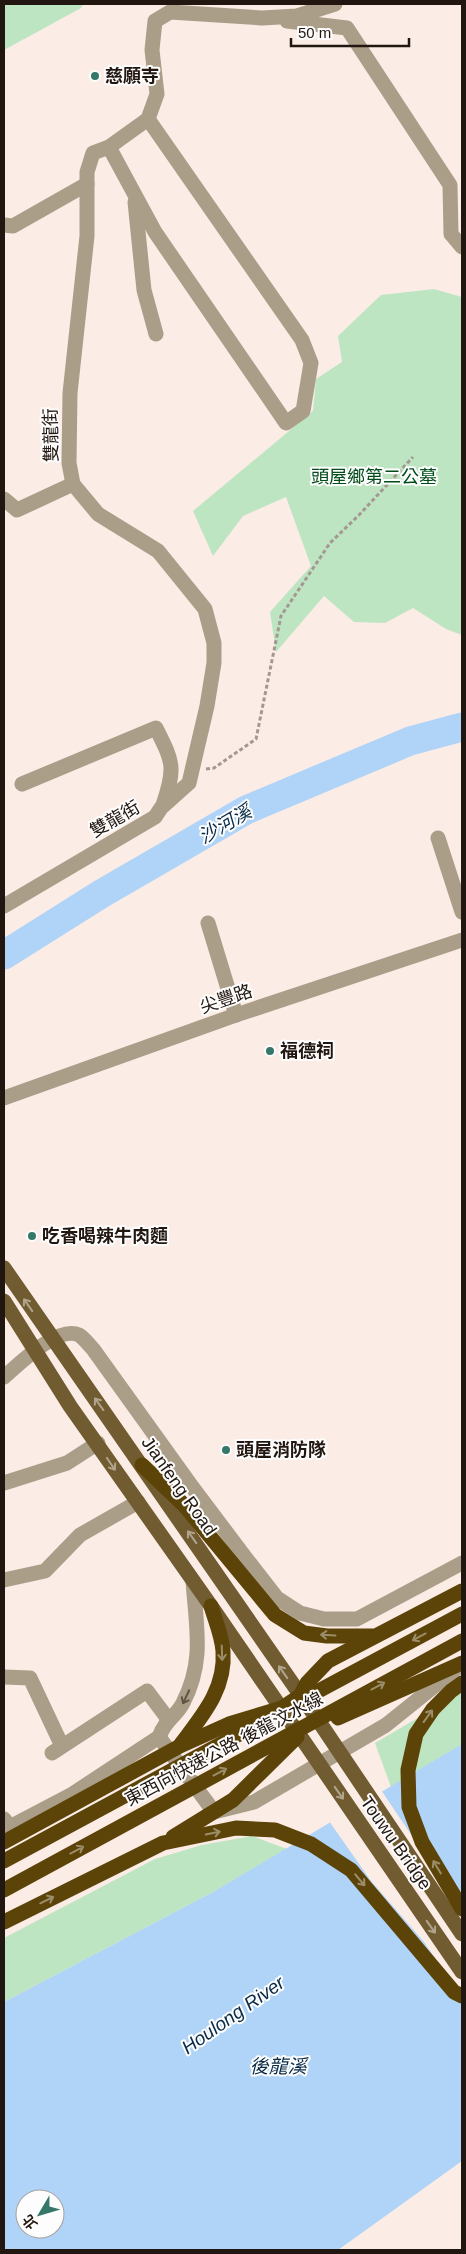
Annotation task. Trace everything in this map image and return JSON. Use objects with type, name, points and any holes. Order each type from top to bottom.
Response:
[{"type":"highway","points":[[142,1466],[184,1505],[275,1616],[304,1633],[327,1636],[376,1636]]},
{"type":"highway","points":[[4,1842],[180,1746],[229,1724],[282,1708],[300,1696],[307,1684],[328,1661],[462,1591]]},
{"type":"highway","points":[[180,1746],[211,1704],[218,1689],[223,1652],[211,1606]]},
{"type":"highway","name":"東西向快速公路 後龍汶水線","points":[[4,1861],[462,1614]]},
{"type":"highway","name":"東西向快速公路 後龍汶水線","points":[[4,1890],[462,1641]]},
{"type":"highway","points":[[4,1922],[163,1843],[233,1800],[299,1735],[462,1663]]},
{"type":"highway","points":[[462,1683],[450,1691],[439,1703],[416,1734],[408,1770],[409,1807],[422,1842],[462,1909]]},
{"type":"highway","points":[[163,1843],[236,1828],[275,1830],[311,1844],[351,1870],[454,1992],[462,1996]]},
{"type":"main road","name":"Jianfeng Road","points":[[4,1268],[52,1340],[142,1466],[322,1726]]},
{"type":"main road","points":[[4,1301],[35,1351],[299,1735]]},
{"type":"main road","name":"Touwu Bridge","points":[[322,1726],[462,1934]]},
{"type":"main road","name":"Touwu Bridge","points":[[299,1735],[462,1972]]},
{"type":"street","points":[[262,18],[297,16],[335,4]]},
{"type":"street","points":[[109,147],[154,232],[286,424],[303,411],[311,363],[302,340],[148,119],[157,94],[152,50],[155,22],[170,12],[262,18],[347,28],[450,185],[451,234],[462,247]]},
{"type":"street","name":"雙龍街","points":[[4,906],[155,817],[188,783],[207,706],[214,663],[214,643],[205,609],[158,551],[98,514],[73,484],[68,463],[70,393],[88,236],[87,172],[93,153],[109,147],[148,119]]},
{"type":"street","points":[[4,225],[13,226],[86,184]]},
{"type":"street","points":[[134,193],[144,290],[156,334]]},
{"type":"street","points":[[4,500],[17,510],[73,484]]},
{"type":"street","points":[[22,784],[156,728],[172,758],[170,784],[162,808]]},
{"type":"street","points":[[438,838],[462,912]]},
{"type":"street","points":[[208,923],[236,1015]]},
{"type":"street","name":"尖豐路","points":[[4,1098],[236,1015],[462,940]]},
{"type":"street","points":[[4,1377],[35,1351],[62,1334],[79,1335],[93,1349],[190,1484],[277,1598],[300,1613],[324,1618],[357,1619],[462,1564]]},
{"type":"street","points":[[4,1483],[67,1463],[98,1443]]},
{"type":"street","points":[[4,1580],[45,1570],[80,1535],[138,1502]]},
{"type":"street","points":[[4,1818],[10,1827],[71,1796],[159,1737],[163,1724],[182,1705],[195,1677],[199,1652],[193,1581]]},
{"type":"street","points":[[159,1737],[214,1812],[254,1802],[386,1725],[462,1663]]},
{"type":"street","points":[[4,1678],[30,1678],[57,1750],[147,1691],[168,1719]]},
{"type":"path","points":[[192,770],[214,768],[256,739],[281,616],[330,543],[413,457]]},
{"type":"green space","points":[[4,4],[83,4],[81,8],[4,50]]},
{"type":"green space","name":"頭屋鄉第二公墓","points":[[434,289],[462,297],[462,635],[446,629],[413,608],[385,623],[354,622],[324,596],[276,652],[270,612],[311,566],[286,497],[243,516],[213,556],[193,511],[313,411],[316,379],[342,362],[338,336],[381,295]]},
{"type":"green space","points":[[462,1692],[462,1744],[391,1787],[375,1743]]},
{"type":"green space","points":[[252,1836],[287,1849],[213,1892],[4,2002],[4,1938],[155,1859],[202,1845]]},
{"type":"water","name":"後龍溪","points":[[462,1744],[462,2161],[338,2250],[4,2250],[4,2002],[213,1892]]},
{"type":"pier","points":[[381,1790],[462,1910],[462,1998],[424,1942],[371,1881],[329,1821]]},
{"type":"waterway","name":"沙河溪","points":[[4,955],[101,894],[246,810],[410,741],[462,727]]},
{"type":"place","name":"慈願寺","points":[[95,76]]},
{"type":"place","name":"福德祠","points":[[270,1051]]},
{"type":"place","name":"吃香喝辣牛肉麵","points":[[32,1236]]},
{"type":"place","name":"頭屋消防隊","points":[[226,1450]]},
{"type":"water label","name":"Houlong River","points":[[233,2015]]}]
